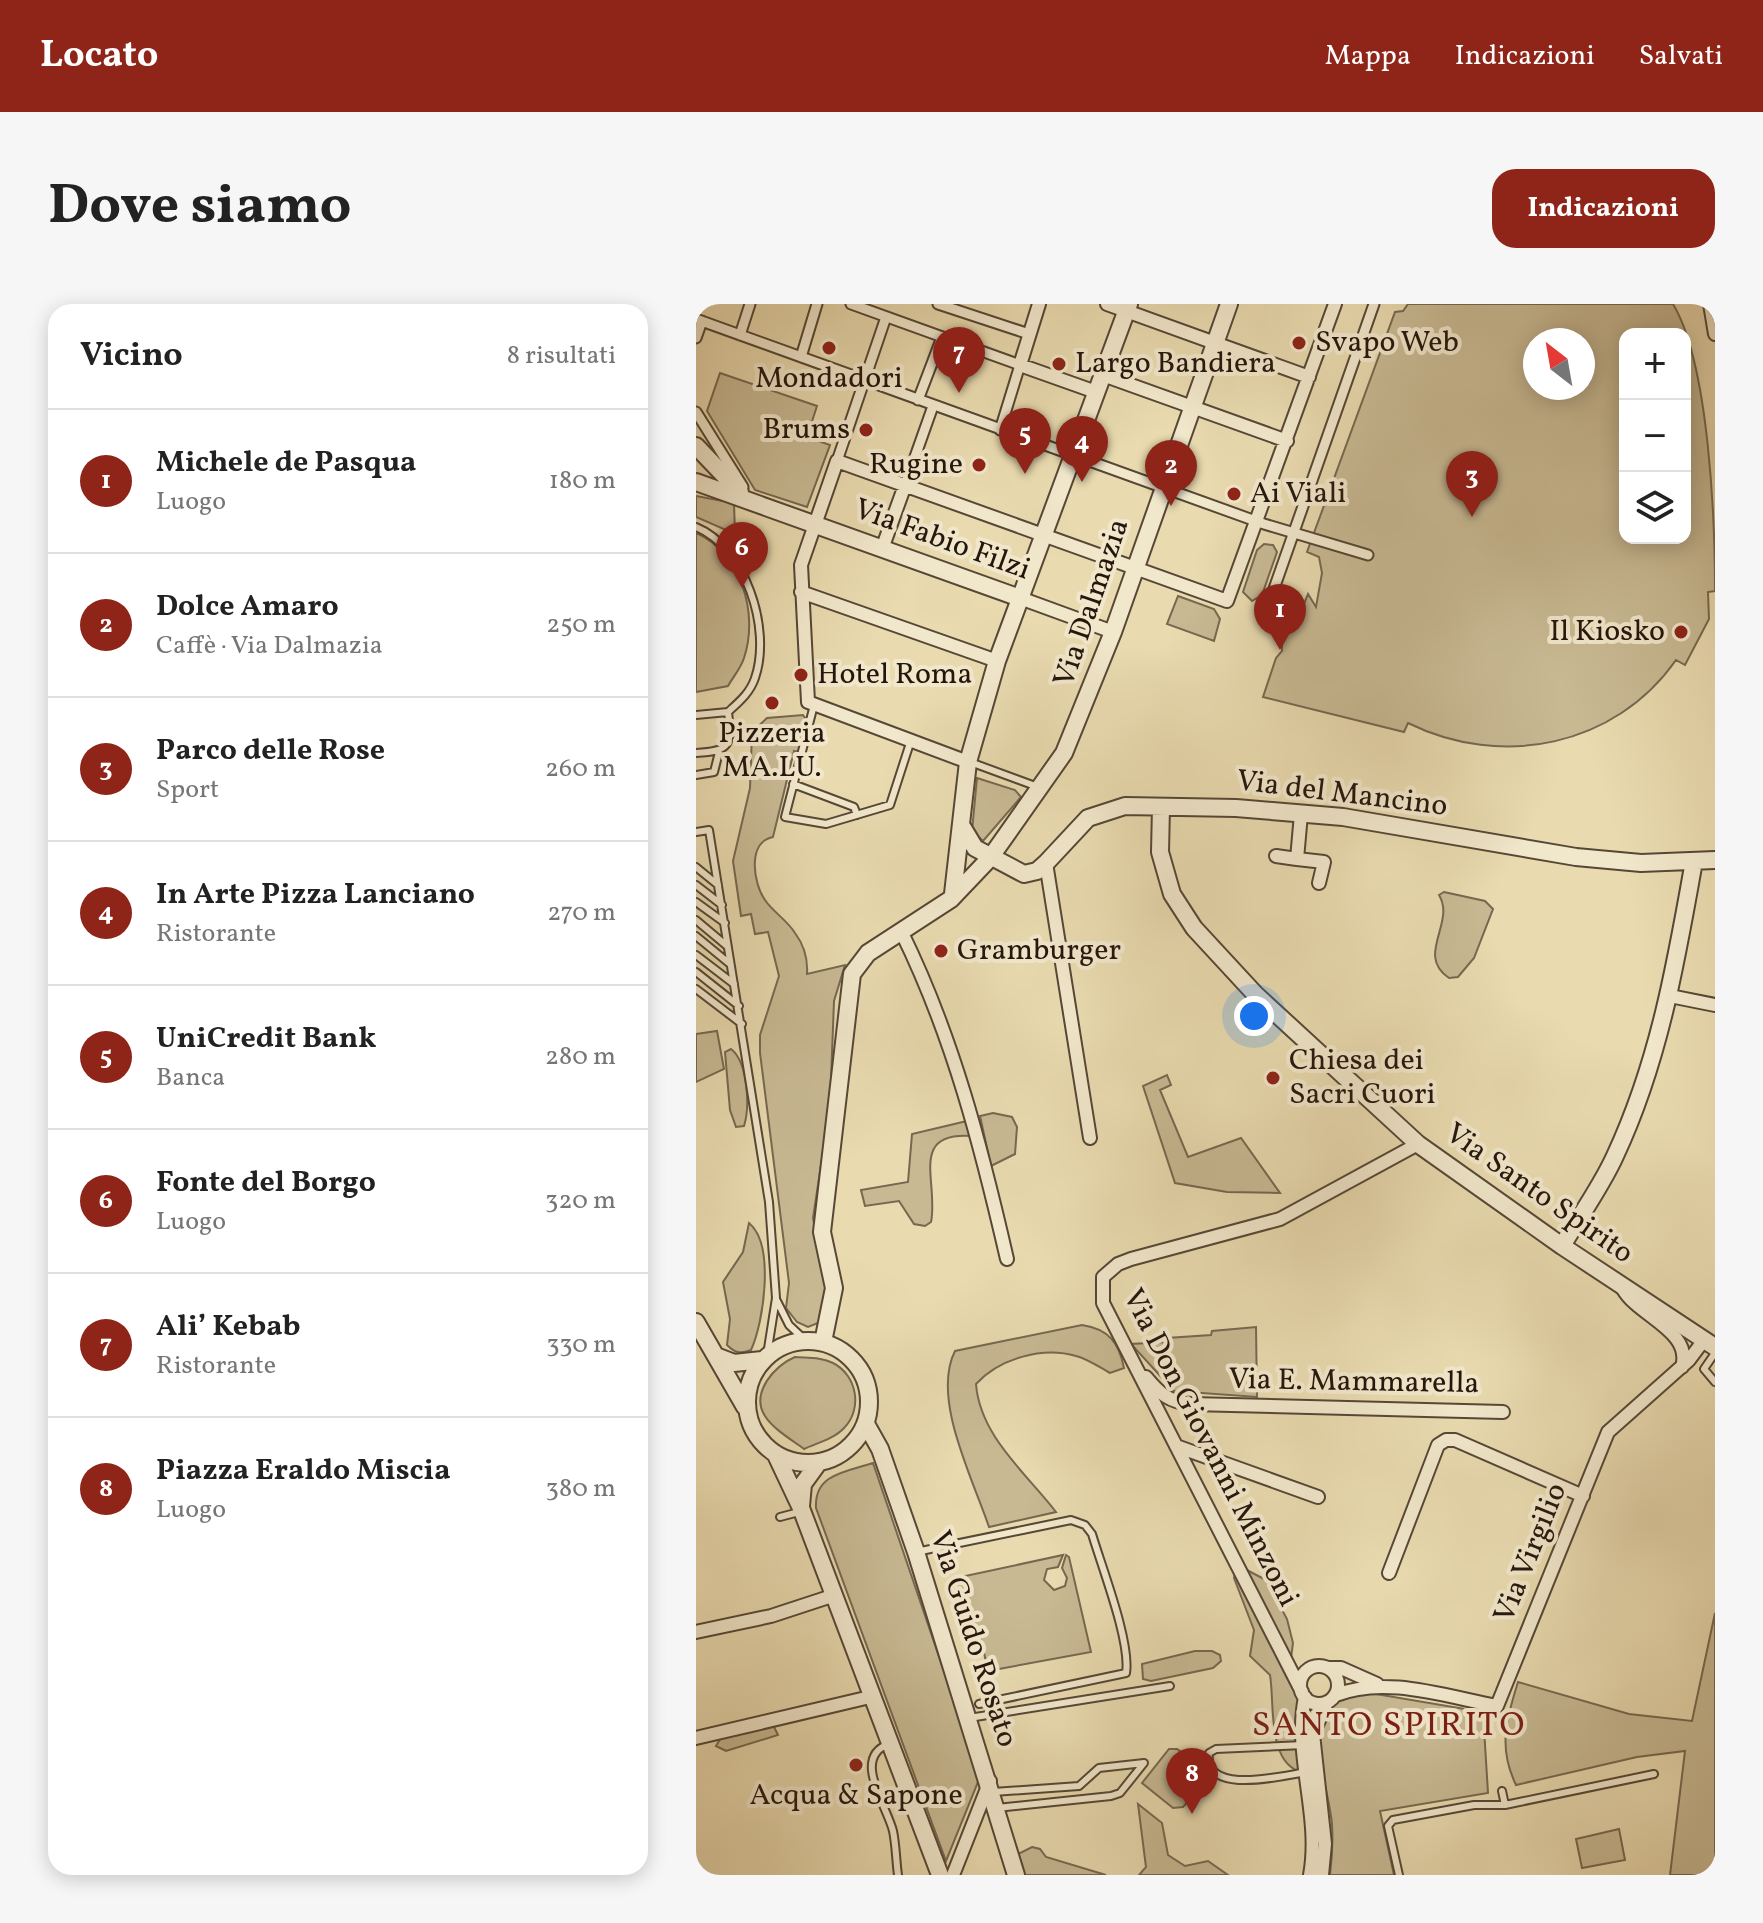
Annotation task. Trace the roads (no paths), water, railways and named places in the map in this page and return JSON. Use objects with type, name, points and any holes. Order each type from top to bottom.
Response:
[{"type":"street","points":[[740,335],[750,304]]},
{"type":"street","points":[[801,357],[817,304]]},
{"type":"street","points":[[851,304],[1096,392]]},
{"type":"street","points":[[938,304],[1029,334]]},
{"type":"street","points":[[1000,430],[1039,304]]},
{"type":"street","points":[[1107,304],[1128,307],[1309,377]]},
{"type":"street","name":"Via Dalmazia","points":[[823,1342],[834,1288],[822,1232],[852,974],[868,953],[951,899],[990,858],[1041,789],[1080,721],[1229,304]]},
{"type":"street","points":[[1269,603],[1374,304]]},
{"type":"street","points":[[1710,304],[1715,334]]},
{"type":"street","points":[[837,461],[1227,601],[1334,306],[1319,305]]},
{"type":"street","points":[[951,899],[963,828],[968,762],[997,661],[1128,307]]},
{"type":"street","points":[[886,317],[801,565],[811,704],[968,762]]},
{"type":"street","points":[[696,338],[699,320],[1257,522],[1368,555]]},
{"type":"street","points":[[918,400],[942,337]]},
{"type":"street","points":[[1103,375],[1287,441]]},
{"type":"street","points":[[882,549],[933,406]]},
{"type":"street","points":[[696,412],[751,500]]},
{"type":"street","points":[[698,449],[751,500]]},
{"type":"street","points":[[696,472],[698,449]]},
{"type":"street","name":"Via Fabio Filzi","points":[[696,482],[1113,632]]},
{"type":"street","points":[[801,592],[997,661]]},
{"type":"street","name":"Via del Mancino","points":[[1046,863],[1076,827],[1097,814],[1125,806],[1301,814],[1358,820],[1576,857],[1641,863],[1715,860]]},
{"type":"street","name":"Via Santo Spirito","points":[[1161,807],[1160,852],[1172,894],[1194,928],[1255,994],[1418,1144],[1711,1347]]},
{"type":"street","points":[[1297,859],[1301,814]]},
{"type":"street","points":[[963,828],[975,848],[1024,874],[1037,871],[1046,863]]},
{"type":"street","points":[[1276,856],[1324,862],[1319,883]]},
{"type":"street","points":[[1562,1246],[1613,1160],[1651,1065],[1670,996],[1694,861]]},
{"type":"street","points":[[1046,863],[1090,1138]]},
{"type":"street","points":[[902,933],[928,987],[976,1125],[1007,1259]]},
{"type":"street","points":[[1670,996],[1715,1005]]},
{"type":"street","name":"Via Don Giovanni Minzoni","points":[[1310,1875],[1313,1824],[1301,1716],[1303,1694],[1129,1356],[1103,1303],[1102,1285],[1109,1270],[1131,1259],[1280,1219],[1418,1144]]},
{"type":"street","points":[[1622,1286],[1634,1306],[1678,1339],[1684,1352],[1682,1367]]},
{"type":"street","points":[[696,1322],[747,1412],[757,1436],[776,1455],[802,1509],[870,1697],[940,1875]]},
{"type":"street","points":[[716,1356],[734,1363],[764,1358],[791,1342],[823,1342],[839,1348],[863,1373],[869,1390],[866,1424],[847,1449],[819,1462],[790,1461],[776,1455]]},
{"type":"street","name":"Via Virgilio","points":[[1328,1668],[1341,1668],[1380,1686],[1497,1706],[1608,1432],[1682,1367],[1711,1347]]},
{"type":"street","name":"Via E. Mammarella","points":[[1129,1356],[1160,1394],[1174,1402],[1503,1412]]},
{"type":"street","points":[[747,1412],[749,1385],[764,1358]]},
{"type":"street","name":"Via Guido Rosato","points":[[866,1424],[880,1449],[974,1711],[1016,1875]]},
{"type":"street","points":[[1389,1573],[1438,1445],[1446,1440],[1455,1440],[1583,1496]]},
{"type":"street","points":[[1176,1446],[1318,1497]]},
{"type":"street","points":[[802,1509],[803,1484],[819,1462]]},
{"type":"street","points":[[696,1632],[771,1616],[832,1596]]},
{"type":"street","points":[[1322,1875],[1324,1834],[1313,1734],[1332,1698],[1338,1683],[1328,1668],[1315,1667],[1304,1673],[1303,1694],[1315,1703],[1332,1698]]},
{"type":"street","name":"Via Virgilio","points":[[1332,1698],[1351,1689],[1380,1686]]},
{"type":"street","points":[[696,1738],[870,1697]]},
{"type":"street","points":[[953,1875],[993,1794]]},
{"type":"lane","points":[[696,527],[716,535],[743,574],[756,612],[756,677],[746,696],[728,712],[696,715]]},
{"type":"lane","points":[[811,704],[785,817],[826,824],[890,805],[911,740]]},
{"type":"lane","points":[[696,775],[714,772],[719,752],[731,738],[728,712]]},
{"type":"lane","points":[[696,753],[719,752]]},
{"type":"lane","points":[[968,762],[1041,789]]},
{"type":"lane","points":[[793,784],[854,807],[857,815]]},
{"type":"lane","points":[[696,832],[709,830],[769,1202],[776,1298],[764,1358]]},
{"type":"lane","points":[[696,867],[718,885]]},
{"type":"lane","points":[[696,885],[722,905]]},
{"type":"lane","points":[[696,902],[725,923]]},
{"type":"lane","points":[[696,920],[729,947]]},
{"type":"lane","points":[[696,936],[732,965]]},
{"type":"lane","points":[[696,955],[735,985]]},
{"type":"lane","points":[[696,972],[739,1006]]},
{"type":"lane","points":[[696,989],[742,1024]]},
{"type":"lane","points":[[776,1298],[789,1325],[805,1340]]},
{"type":"lane","points":[[1711,1347],[1704,1369],[1715,1382]]},
{"type":"lane","points":[[780,1517],[802,1509]]},
{"type":"lane","points":[[916,1552],[1071,1520],[1085,1525],[1092,1534],[1120,1630],[1128,1663],[1126,1673],[974,1711]]},
{"type":"lane","points":[[974,1711],[1170,1686]]},
{"type":"lane","points":[[889,1744],[877,1748],[872,1755],[872,1769],[893,1830],[898,1875]]},
{"type":"lane","points":[[1304,1745],[1216,1749],[1209,1753],[1208,1761],[1214,1771],[1229,1780],[1307,1772]]},
{"type":"lane","points":[[1144,1763],[1120,1793],[1111,1796],[993,1794],[1079,1786],[1099,1768],[1144,1763]]},
{"type":"lane","points":[[1399,1875],[1388,1826],[1393,1820],[1474,1805],[1505,1805],[1654,1774]]},
{"type":"lane","points":[[1502,1791],[1505,1805]]},
{"type":"place","name":"Svapo Web","points":[[1299,343]]},
{"type":"place","name":"Mondadori","points":[[829,348]]},
{"type":"place","name":"Largo Bandiera","points":[[1059,364]]},
{"type":"place","name":"Ali’ Kebab","points":[[959,393]]},
{"type":"place","name":"Brums","points":[[866,430]]},
{"type":"place","name":"Rugine","points":[[979,465]]},
{"type":"place","name":"UniCredit Bank","points":[[1025,474]]},
{"type":"place","name":"In Arte Pizza Lanciano","points":[[1082,482]]},
{"type":"place","name":"Ai Viali","points":[[1234,494]]},
{"type":"place","name":"Dolce Amaro","points":[[1171,506]]},
{"type":"place","name":"Parco delle Rose","points":[[1472,517]]},
{"type":"place","name":"Fonte del Borgo","points":[[742,588]]},
{"type":"place","name":"Il Kiosko","points":[[1681,632]]},
{"type":"place","name":"Michele de Pasqua","points":[[1280,650]]},
{"type":"place","name":"Hotel Roma","points":[[801,675]]},
{"type":"place","name":"Pizzeria MA.LU.","points":[[772,703]]},
{"type":"place","name":"Gramburger","points":[[941,951]]},
{"type":"place","name":"Chiesa dei Sacri Cuori","points":[[1273,1078]]},
{"type":"place","name":"Acqua & Sapone","points":[[856,1765]]},
{"type":"place","name":"Piazza Eraldo Miscia","points":[[1192,1814]]},
{"type":"district","name":"SANTO SPIRITO","points":[[1389,1726]]}]
